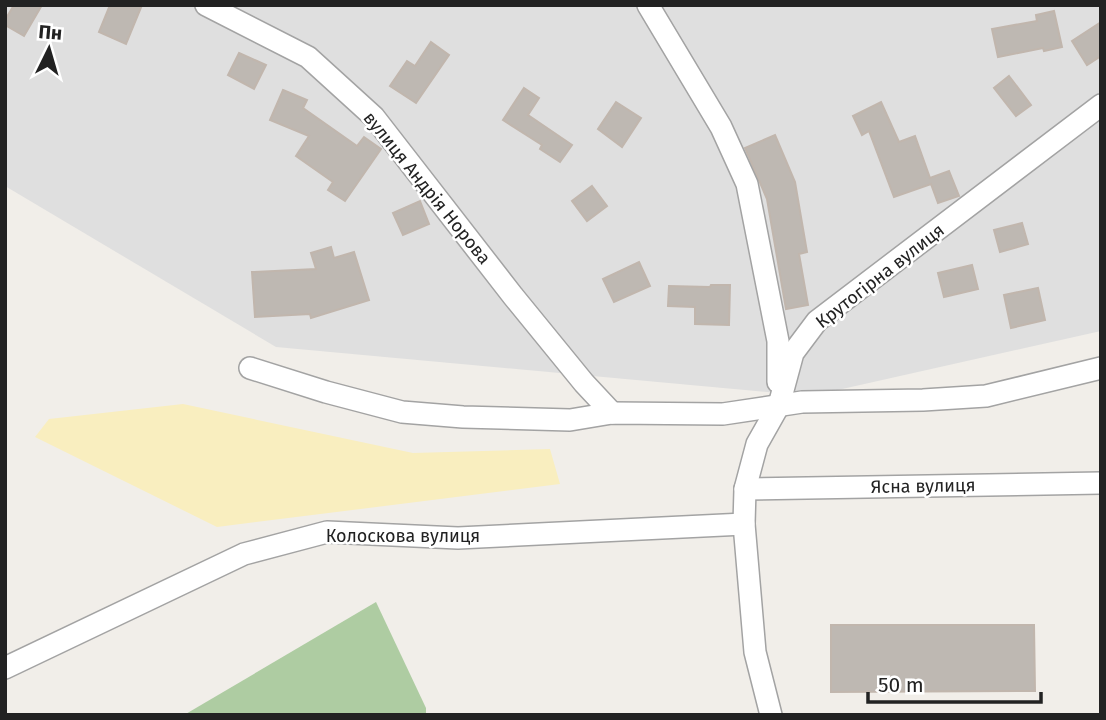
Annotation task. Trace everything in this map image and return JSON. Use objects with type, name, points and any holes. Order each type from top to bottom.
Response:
[{"type":"street","name":"вулиця Андрія Норова","points":[[206,5],[308,57],[374,117],[513,296],[612,413]]},
{"type":"street","points":[[648,5],[721,127],[747,184],[778,341],[779,405]]},
{"type":"street","name":"Крутогірна вулиця","points":[[771,715],[755,652],[744,524],[745,489],[757,444],[779,405],[793,353],[817,321],[1101,105]]},
{"type":"street","points":[[250,368],[402,412],[570,420],[612,413],[723,414],[779,405],[986,396],[1101,368]]},
{"type":"street","name":"Ясна вулиця","points":[[745,489],[1101,483]]},
{"type":"street","name":"Колоскова вулиця","points":[[5,668],[244,554],[327,532],[458,538],[744,524]]},
{"type":"shaded area","points":[[5,5],[1101,5],[1101,331],[811,396],[276,347],[5,186]]},
{"type":"green space","points":[[376,602],[426,708],[426,715],[184,715]]},
{"type":"sand","points":[[183,404],[413,453],[550,449],[560,484],[217,527],[35,437],[49,419]]},
{"type":"building","points":[[14,5],[42,5],[24,36],[5,25]]},
{"type":"building","points":[[110,5],[142,5],[126,44],[99,32]]},
{"type":"building","points":[[1054,11],[1062,47],[998,57],[992,29],[1037,21],[1036,15]]},
{"type":"building","points":[[1101,22],[1101,56],[1087,65],[1072,41]]},
{"type":"building","points":[[431,42],[449,55],[416,103],[390,86],[407,61],[415,66]]},
{"type":"building","points":[[239,53],[266,65],[254,89],[228,75]]},
{"type":"building","points":[[1009,76],[1031,105],[1016,116],[994,88]]},
{"type":"building","points":[[524,88],[539,98],[528,115],[572,145],[560,162],[540,149],[542,145],[503,120]]},
{"type":"building","points":[[283,90],[307,100],[303,108],[357,146],[364,137],[381,149],[345,201],[328,190],[333,182],[296,156],[309,136],[270,120]]},
{"type":"building","points":[[616,102],[641,118],[622,147],[598,129]]},
{"type":"building","points":[[881,102],[899,142],[915,136],[930,178],[949,171],[959,196],[938,203],[931,184],[894,197],[869,131],[862,135],[853,116]]},
{"type":"building","points":[[775,135],[795,182],[807,252],[799,254],[808,305],[786,309],[767,199],[745,148]]},
{"type":"building","points":[[592,186],[607,206],[587,221],[572,201]]},
{"type":"building","points":[[420,201],[429,224],[403,235],[393,213]]},
{"type":"building","points":[[1022,223],[1028,244],[1000,252],[994,230]]},
{"type":"building","points":[[331,247],[334,258],[354,252],[369,300],[311,318],[310,314],[255,317],[252,272],[316,269],[311,253]]},
{"type":"building","points":[[639,262],[650,286],[614,302],[603,279]]},
{"type":"building","points":[[972,265],[978,289],[944,297],[938,273]]},
{"type":"building","points":[[730,285],[729,325],[695,324],[695,307],[668,306],[669,286]]},
{"type":"building","points":[[1038,288],[1045,320],[1011,328],[1004,295]]},
{"type":"building","points":[[831,625],[1034,625],[1035,691],[831,692]]}]
